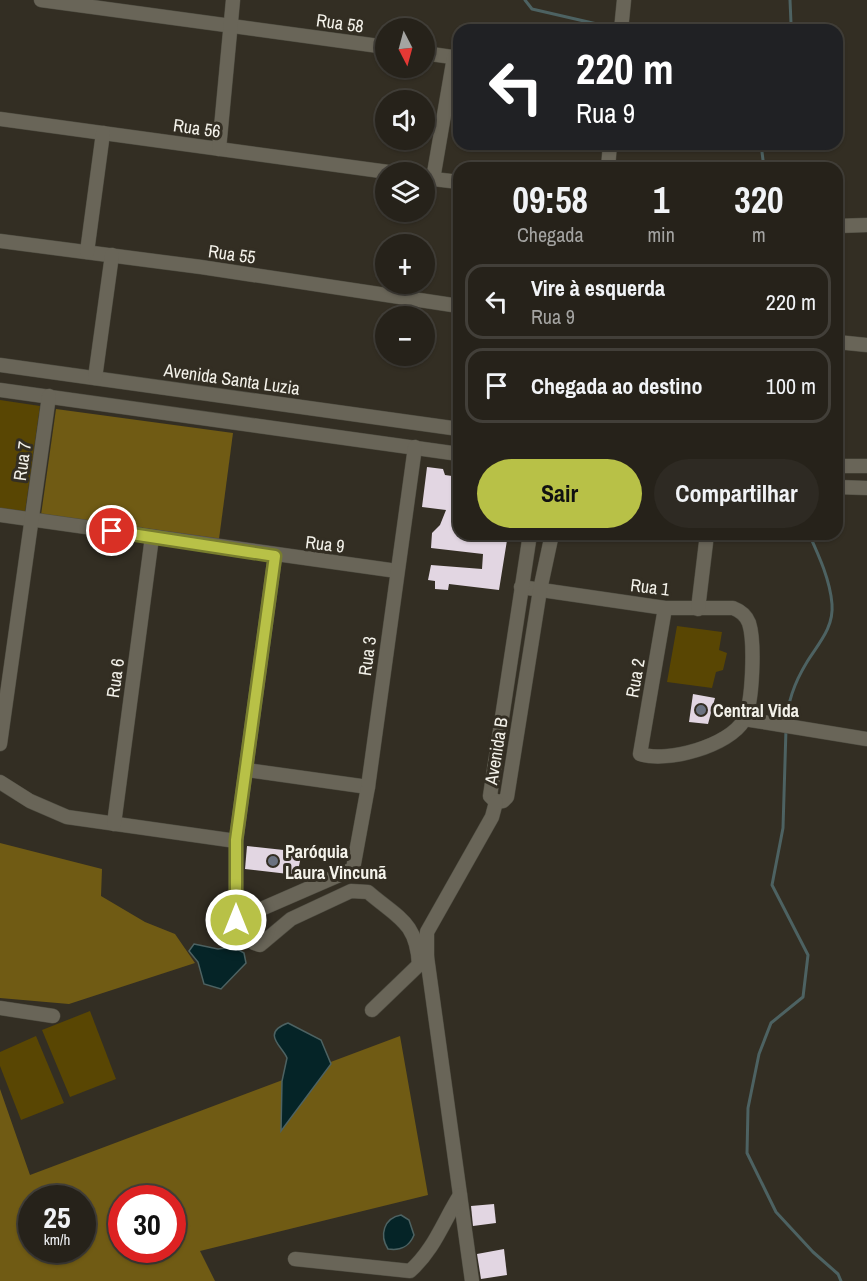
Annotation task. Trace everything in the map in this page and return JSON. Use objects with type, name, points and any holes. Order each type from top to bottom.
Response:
[{"type":"street","name":"Rua 58","points":[[40,0],[375,45]]},
{"type":"street","points":[[219,149],[233,0]]},
{"type":"street","points":[[622,24],[624,0]]},
{"type":"street","points":[[435,55],[453,58]]},
{"type":"street","points":[[433,162],[453,71]]},
{"type":"street","name":"Rua 56","points":[[0,119],[375,170]]},
{"type":"street","points":[[87,252],[103,133]]},
{"type":"street","points":[[435,179],[453,181]]},
{"type":"street","points":[[843,226],[867,225]]},
{"type":"street","name":"Rua 55","points":[[0,241],[112,255],[453,305]]},
{"type":"street","points":[[95,378],[112,255]]},
{"type":"street","points":[[843,343],[867,345]]},
{"type":"street","name":"Avenida Santa Luzia","points":[[0,365],[453,428]]},
{"type":"street","points":[[0,390],[453,453]]},
{"type":"street","points":[[207,418],[210,394]]},
{"type":"street","name":"Rua 7","points":[[0,744],[7,637],[32,519],[49,396]]},
{"type":"street","name":"Rua 3","points":[[236,920],[353,869],[368,787],[415,447]]},
{"type":"street","points":[[843,466],[867,466]]},
{"type":"street","points":[[843,487],[867,488]]},
{"type":"street","name":"Rua 9","points":[[0,515],[275,556],[397,571]]},
{"type":"street","name":"Rua 6","points":[[114,824],[152,537]]},
{"type":"street","name":"Avenida B","points":[[529,540],[490,796],[496,802],[507,798],[540,590],[551,540]]},
{"type":"street","points":[[698,609],[706,540]]},
{"type":"street","points":[[275,556],[236,840],[236,920],[254,943],[260,945],[291,919],[351,891],[360,890],[368,892],[410,927],[423,961],[472,1281]]},
{"type":"street","name":"Rua 1","points":[[521,587],[665,608],[733,608],[742,612],[749,624],[751,669],[744,719]]},
{"type":"street","name":"Rua 2","points":[[665,608],[640,754],[656,759],[710,745],[728,738],[744,719]]},
{"type":"street","points":[[744,719],[825,734],[867,739]]},
{"type":"street","points":[[247,771],[368,787]]},
{"type":"street","points":[[0,782],[30,801],[67,817],[236,840]]},
{"type":"street","points":[[372,1010],[423,961],[427,932],[492,817],[496,802]]},
{"type":"street","points":[[0,1008],[53,1016]]},
{"type":"street","points":[[295,1259],[410,1271],[425,1258],[435,1243],[446,1215],[460,1195]]},
{"type":"shaded area","points":[[0,400],[40,406],[25,512],[0,509]]},
{"type":"shaded area","points":[[56,409],[233,433],[219,539],[41,515]]},
{"type":"shaded area","points":[[677,626],[722,632],[719,650],[727,653],[723,670],[716,672],[712,688],[667,682]]},
{"type":"shaded area","points":[[0,843],[102,869],[101,896],[145,922],[175,934],[195,963],[69,1004],[0,998]]},
{"type":"shaded area","points":[[90,1011],[116,1079],[70,1097],[42,1030]]},
{"type":"shaded area","points":[[36,1036],[64,1103],[21,1120],[0,1066],[0,1052]]},
{"type":"shaded area","points":[[400,1036],[428,1195],[200,1251],[215,1281],[0,1281],[0,1089],[30,1175]]},
{"type":"water","points":[[194,944],[218,949],[234,947],[244,953],[246,963],[221,989],[204,984],[198,962],[189,951]]},
{"type":"water","points":[[288,1023],[321,1040],[331,1064],[281,1131],[282,1081],[287,1058],[274,1036],[275,1031]]},
{"type":"water","points":[[401,1215],[409,1220],[414,1235],[410,1243],[404,1247],[388,1249],[384,1238],[385,1228],[387,1223]]},
{"type":"building","points":[[427,467],[443,469],[445,475],[453,476],[453,540],[507,540],[499,590],[449,584],[448,590],[435,589],[435,581],[428,580],[431,565],[482,569],[483,554],[431,548],[432,533],[440,525],[446,510],[422,507]]},
{"type":"building","name":"Central Vida","points":[[693,694],[715,698],[708,724],[689,722]]},
{"type":"building","name":"Paróquia Laura Vincunã","points":[[247,846],[302,852],[297,875],[245,869]]},
{"type":"building","points":[[494,1204],[496,1223],[473,1226],[471,1206]]},
{"type":"building","points":[[504,1249],[507,1275],[481,1279],[477,1254]]},
{"type":"waterway","points":[[525,0],[532,9],[597,24]]},
{"type":"waterway","points":[[790,0],[791,24]]},
{"type":"waterway","points":[[762,150],[763,162]]},
{"type":"waterway","points":[[787,723],[790,699],[796,684],[828,628],[832,613],[831,595],[826,577],[812,540]]},
{"type":"waterway","points":[[786,729],[783,828],[772,885],[808,955],[803,997],[771,1023],[759,1054],[748,1108],[747,1153],[776,1212],[813,1252],[838,1274],[841,1281]]},
{"type":"place","name":"Central Vida","points":[[701,710]]},
{"type":"place","name":"Paróquia Laura Vincunã","points":[[273,861]]},
{"type":"route","points":[[112,531],[275,556],[236,840],[236,920]]}]
